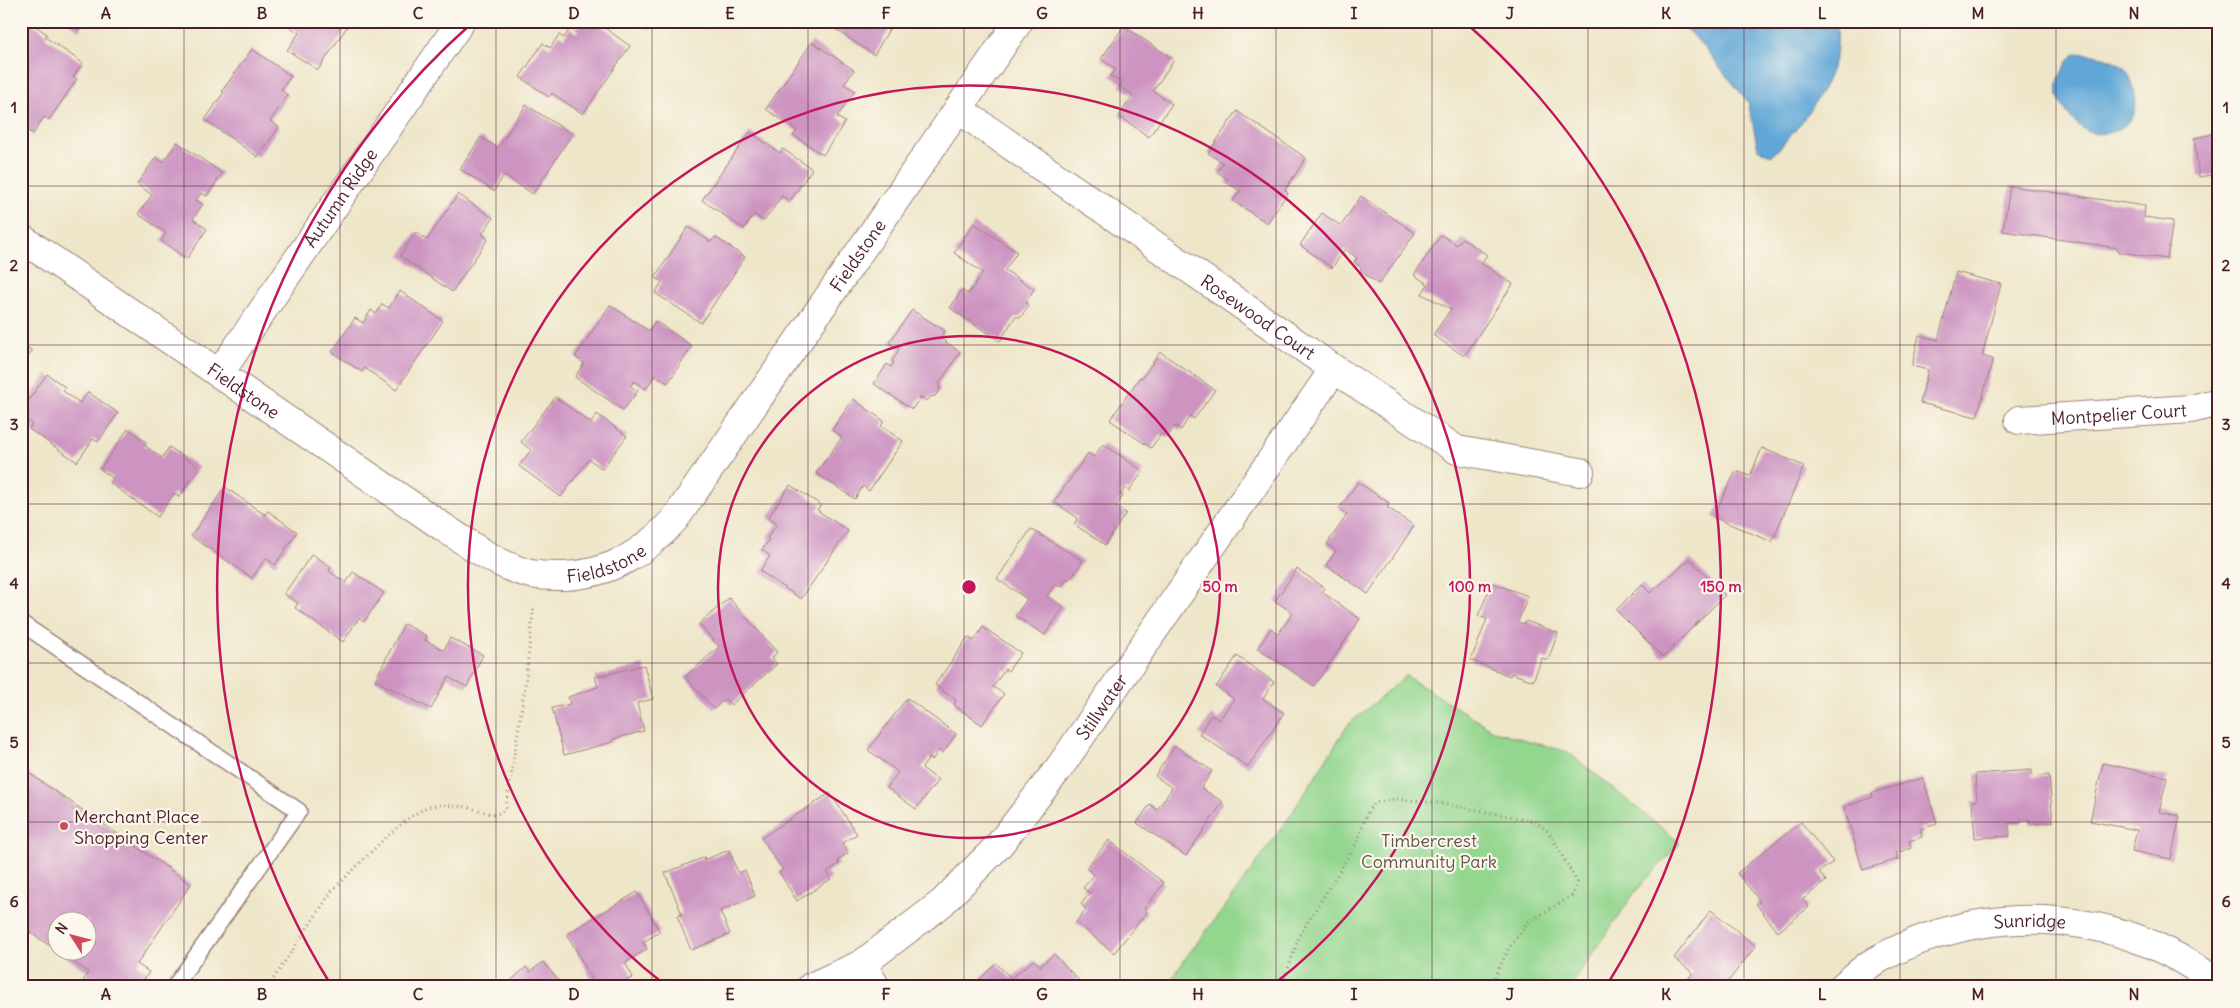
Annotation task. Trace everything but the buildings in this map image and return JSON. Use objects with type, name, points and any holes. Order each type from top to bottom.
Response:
[{"type":"street","name":"Autumn Ridge","points":[[219,374],[461,21]]},
{"type":"street","name":"Fieldstone","points":[[21,238],[450,532],[495,560],[516,570],[542,576],[591,573],[630,558],[656,540],[675,519],[1019,21]]},
{"type":"street","name":"Rosewood Court","points":[[958,109],[1334,369],[1457,450],[1580,472]]},
{"type":"street","name":"Stillwater","points":[[812,987],[862,964],[942,903],[1011,830],[1059,768],[1334,369]]},
{"type":"street","name":"Montpelier Court","points":[[2019,420],[2191,409],[2219,402]]},
{"type":"street","name":"Sunridge","points":[[1842,987],[1873,962],[1917,940],[1969,925],[2030,918],[2091,926],[2135,938],[2165,951],[2219,983]]},
{"type":"street","points":[[862,964],[876,987]]},
{"type":"lane","points":[[21,623],[299,811],[174,987]]},
{"type":"path","points":[[268,987],[332,891],[382,841],[410,817],[427,807],[434,806],[467,807],[492,814],[501,813],[506,808],[526,676],[533,616],[535,574]]},
{"type":"path","points":[[1282,987],[1299,936],[1357,843],[1367,813],[1375,803],[1395,798],[1439,803],[1535,821],[1549,832],[1572,870],[1577,882],[1573,895],[1527,923],[1508,950],[1490,987]]},
{"type":"green space","name":"Timbercrest Community Park","points":[[1406,676],[1494,731],[1568,752],[1680,843],[1635,892],[1570,987],[1167,987],[1187,956],[1228,903],[1290,816],[1348,725]]},
{"type":"water","points":[[1676,21],[1837,21],[1836,56],[1825,84],[1802,122],[1772,156],[1758,149],[1748,102],[1695,37]]},
{"type":"water","points":[[2075,53],[2106,58],[2126,69],[2133,87],[2136,106],[2132,117],[2122,127],[2115,131],[2101,134],[2087,131],[2063,107],[2058,93],[2059,78]]},
{"type":"place","name":"Merchant Place Shopping Center","points":[[64,826]]}]
